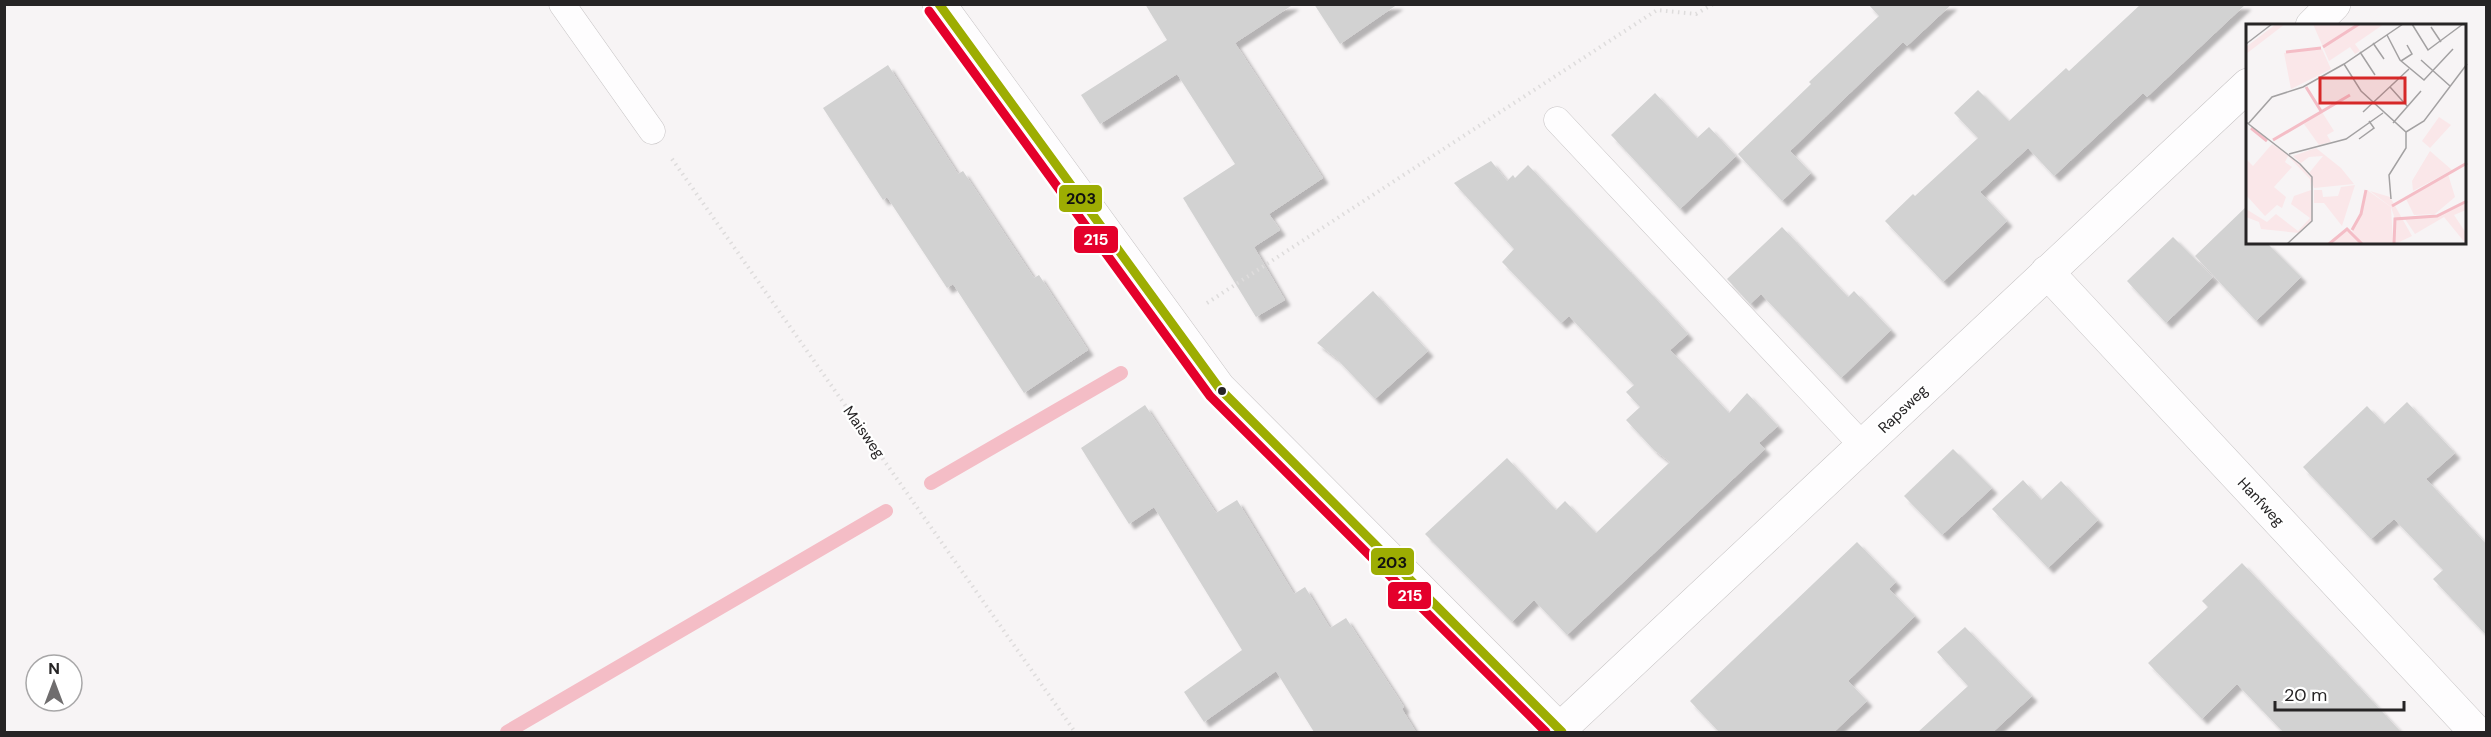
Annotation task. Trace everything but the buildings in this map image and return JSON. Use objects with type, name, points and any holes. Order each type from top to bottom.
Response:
[{"type":"street","points":[[939,4],[1219,388],[1560,732]]},
{"type":"street","points":[[2314,24],[2334,4]]},
{"type":"street","name":"Rapsweg","points":[[1560,732],[2246,87]]},
{"type":"street","name":"Hanfweg","points":[[2047,272],[2476,732]]},
{"type":"lane","points":[[562,4],[652,131]]},
{"type":"lane","points":[[1557,120],[1864,447]]},
{"type":"path","points":[[1173,326],[1657,7],[1696,14],[1713,4]]},
{"type":"path","name":"Maisweg","points":[[652,131],[1075,732]]},
{"type":"waterway","points":[[931,483],[1121,373]]},
{"type":"waterway","points":[[507,732],[886,511]]},
{"type":"transit line","name":"203","points":[[939,4],[1219,388],[1562,732]]},
{"type":"transit line","name":"215","points":[[929,11],[1210,396],[1546,732]]}]
